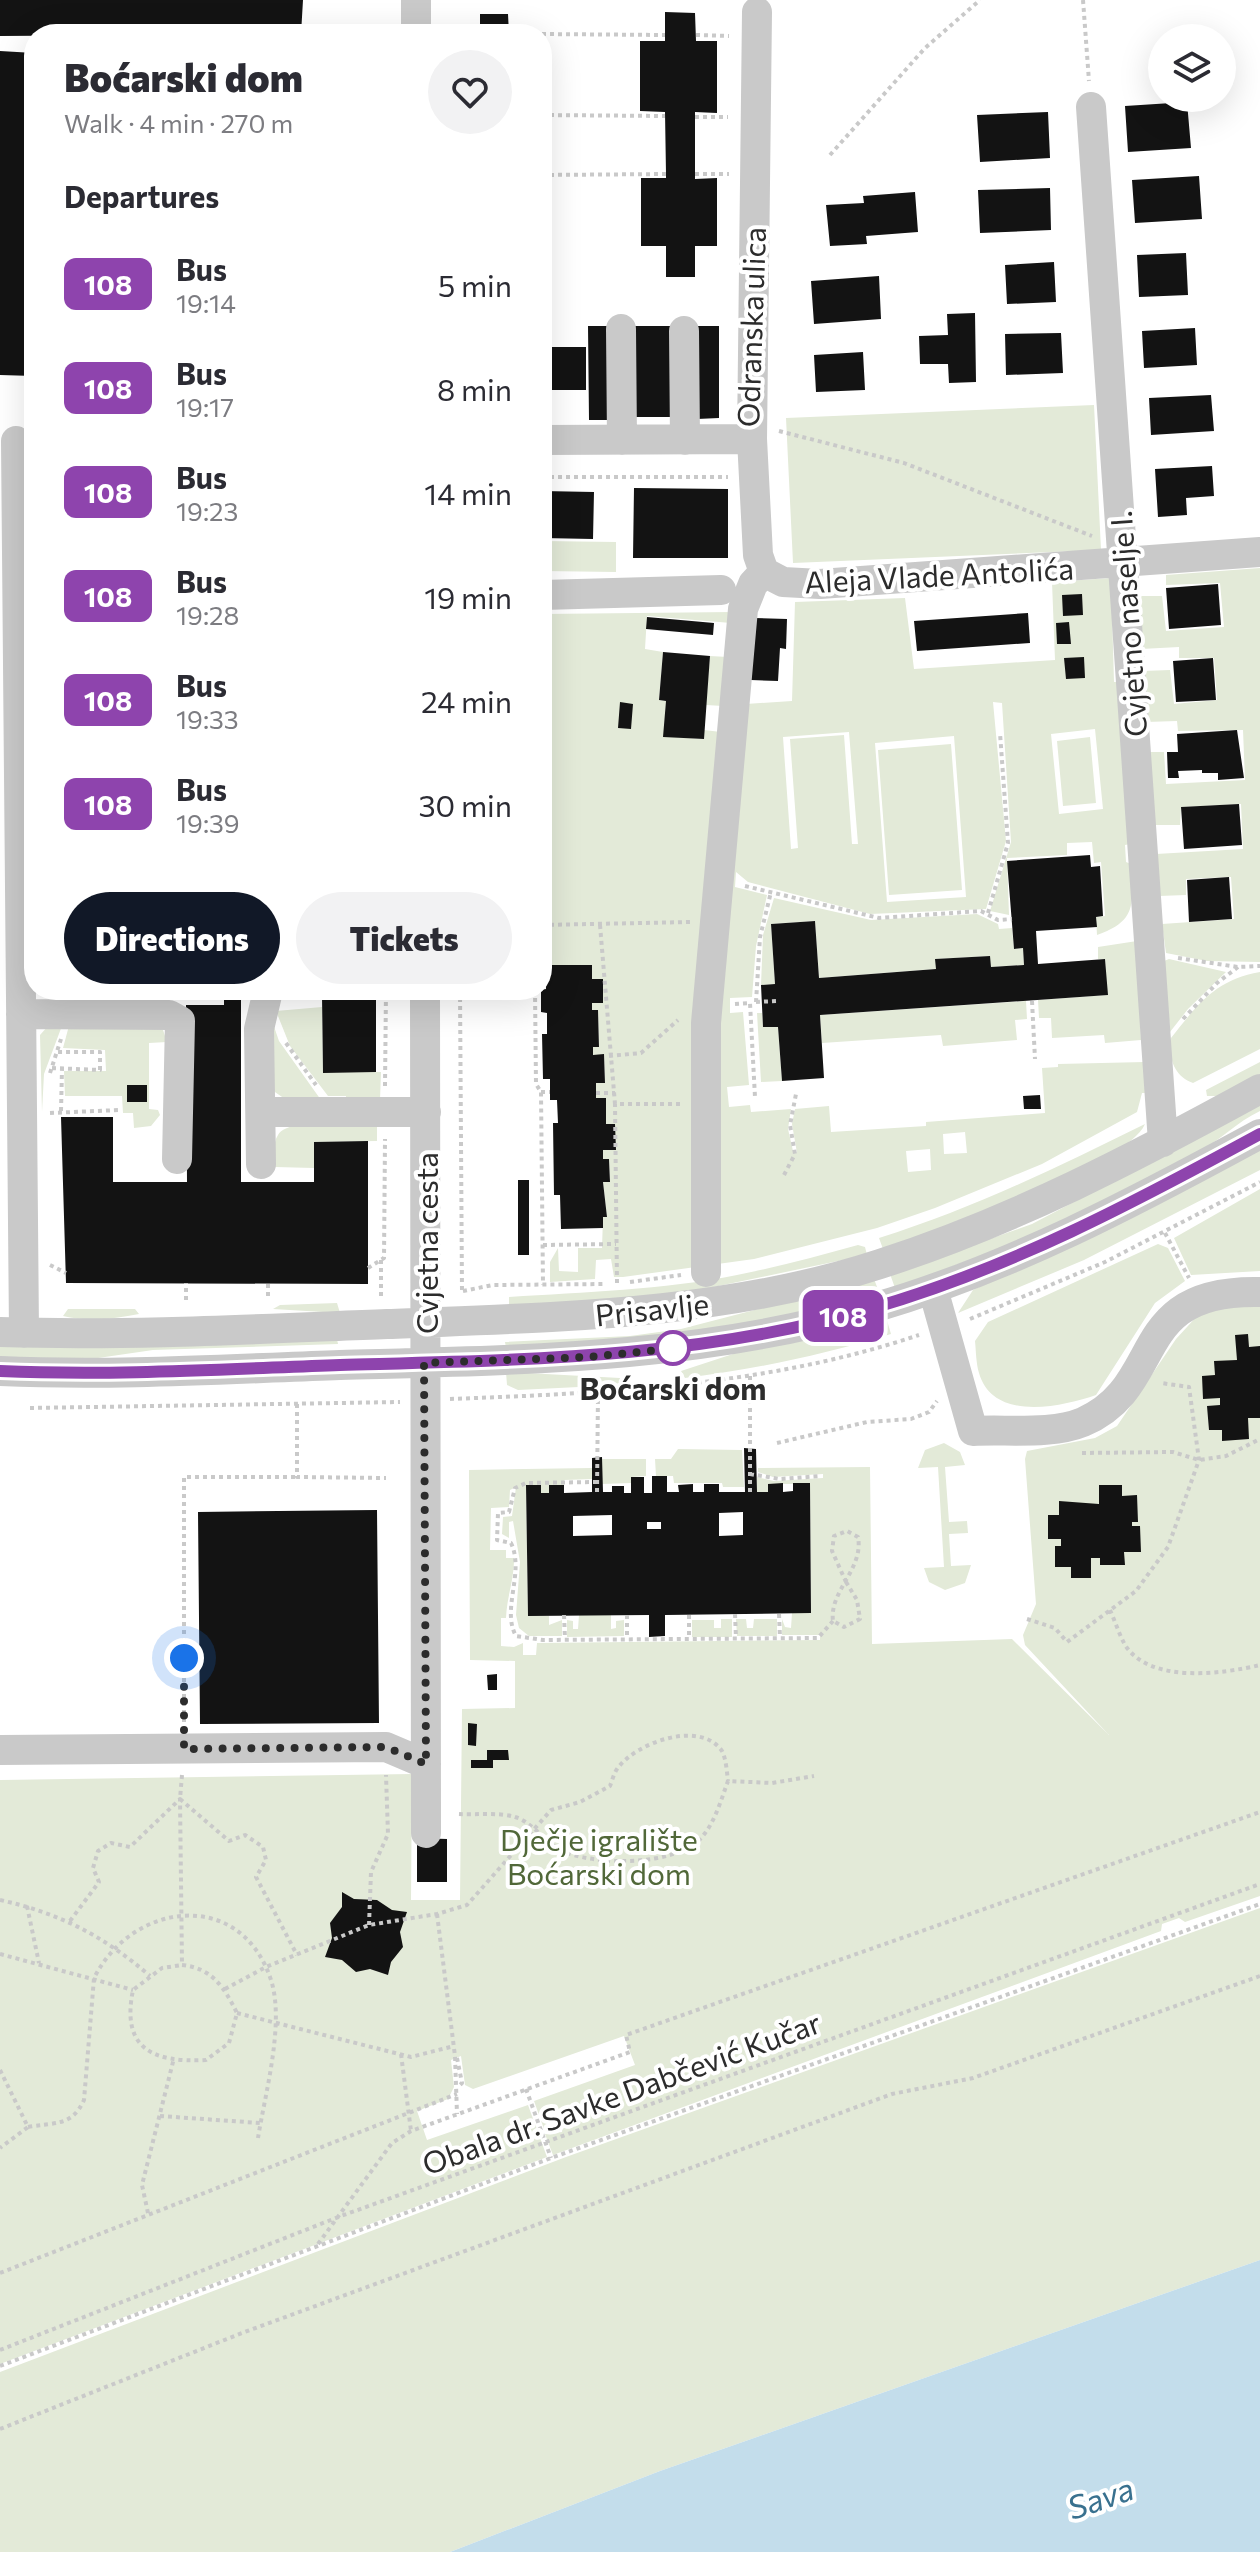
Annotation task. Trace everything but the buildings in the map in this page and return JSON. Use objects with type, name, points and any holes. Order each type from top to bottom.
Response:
[{"type":"street","points":[[416,0],[416,24]]},
{"type":"street","name":"Odranska ulica","points":[[552,440],[685,440],[764,435],[754,173],[757,24]]},
{"type":"street","name":"Cvjetno naselje I.","points":[[1091,107],[1163,1142]]},
{"type":"street","points":[[621,329],[622,440]]},
{"type":"street","points":[[684,331],[685,440]]},
{"type":"street","points":[[706,1272],[708,1006],[743,609],[753,584],[764,572],[758,555],[764,435]]},
{"type":"street","points":[[17,441],[24,696]]},
{"type":"street","name":"Aleja Vlade Antolića","points":[[764,572],[783,582],[820,584],[1260,552]]},
{"type":"street","points":[[552,595],[721,590]]},
{"type":"street","points":[[12,1332],[21,1014],[10,912],[24,787]]},
{"type":"street","points":[[261,1164],[259,1029],[266,1000]]},
{"type":"street","name":"Cvjetna cesta","points":[[425,1000],[426,1833]]},
{"type":"street","points":[[21,1014],[96,1002],[169,1015],[180,1021],[177,1159]]},
{"type":"street","name":"Prisavlje","points":[[12,1332],[425,1322],[684,1307],[836,1277],[937,1245],[1002,1220],[1163,1142],[1260,1089]]},
{"type":"street","points":[[261,1112],[426,1112]]},
{"type":"street","name":"Prisavlje","points":[[0,1371],[589,1357],[702,1345],[803,1326],[933,1289],[1086,1226],[1260,1134]]},
{"type":"street","points":[[933,1289],[973,1431],[1080,1423],[1101,1412],[1123,1389],[1168,1319],[1183,1307],[1212,1294],[1260,1292]]},
{"type":"street","points":[[0,1750],[386,1747],[426,1764]]},
{"type":"path","points":[[830,155],[925,48],[980,0]]},
{"type":"path","points":[[1083,0],[1091,107]]},
{"type":"path","points":[[696,35],[757,24]]},
{"type":"path","points":[[552,34],[665,35]]},
{"type":"path","points":[[552,115],[665,116]]},
{"type":"path","points":[[695,117],[756,118]]},
{"type":"path","points":[[695,174],[754,173]]},
{"type":"path","points":[[552,175],[666,174]]},
{"type":"path","points":[[764,435],[904,463],[1095,537]]},
{"type":"path","points":[[552,477],[740,477]]},
{"type":"path","points":[[988,913],[1008,843],[1000,733]]},
{"type":"path","points":[[721,875],[771,892],[879,918],[988,913],[998,920],[1012,919]]},
{"type":"path","points":[[755,1097],[753,1003],[760,937],[771,892]]},
{"type":"path","points":[[552,925],[717,921]]},
{"type":"path","points":[[600,925],[609,1056],[615,1093],[617,1283]]},
{"type":"path","points":[[1172,956],[1238,967],[1260,966]]},
{"type":"path","points":[[1181,1021],[1217,983],[1238,967]]},
{"type":"path","points":[[267,1000],[298,1062],[337,1112]]},
{"type":"path","points":[[368,1268],[384,1258],[386,1000]]},
{"type":"path","points":[[460,1000],[459,1292],[493,1285],[617,1283],[706,1272]]},
{"type":"path","points":[[535,1000],[536,1084],[541,1092],[543,1285]]},
{"type":"path","points":[[609,1056],[641,1053],[681,1016],[708,1006],[776,1001]]},
{"type":"path","points":[[1032,1001],[1035,1059]]},
{"type":"path","points":[[51,1068],[100,1070],[100,1052],[57,1052]]},
{"type":"path","points":[[61,1111],[62,1069]]},
{"type":"path","points":[[541,1092],[550,1092]]},
{"type":"path","points":[[596,1093],[615,1093]]},
{"type":"path","points":[[784,1175],[795,1154],[790,1125],[796,1094]]},
{"type":"path","points":[[615,1104],[706,1104]]},
{"type":"path","points":[[50,1113],[119,1110]]},
{"type":"path","points":[[961,1323],[1051,1286],[1164,1233],[1260,1182]]},
{"type":"path","points":[[1164,1233],[1190,1280]]},
{"type":"path","points":[[543,1245],[617,1244]]},
{"type":"path","points":[[381,1260],[381,1296]]},
{"type":"path","points":[[186,1283],[186,1300]]},
{"type":"path","points":[[268,1284],[268,1298]]},
{"type":"path","points":[[440,1400],[598,1393],[750,1376],[824,1363],[925,1333],[927,1345]]},
{"type":"path","points":[[750,1376],[750,1492]]},
{"type":"path","points":[[1027,1619],[1055,1628],[1067,1642],[1136,1591],[1168,1547],[1199,1460],[1189,1387],[1158,1382]]},
{"type":"path","points":[[597,1492],[598,1393]]},
{"type":"path","points":[[777,1443],[867,1422],[922,1416],[935,1405],[939,1396]]},
{"type":"path","points":[[30,1408],[409,1402]]},
{"type":"path","points":[[297,1404],[297,1477]]},
{"type":"path","points":[[1072,1453],[1173,1452],[1199,1460],[1226,1456],[1260,1439]]},
{"type":"path","points":[[750,1474],[780,1479],[821,1476]]},
{"type":"path","points":[[182,1965],[180,1799],[184,1749],[184,1477],[386,1478]]},
{"type":"path","points":[[597,1482],[526,1483],[515,1488],[509,1512],[498,1513],[497,1540],[511,1543],[515,1551],[517,1578],[513,1630],[522,1639],[818,1638],[833,1621],[832,1610],[846,1582],[860,1548],[858,1537],[847,1531],[834,1536],[832,1544],[846,1582],[857,1600],[860,1619],[844,1627],[833,1621]]},
{"type":"path","points":[[1110,1610],[1126,1646],[1142,1662],[1162,1670],[1204,1671],[1260,1665]]},
{"type":"path","points":[[735,1614],[736,1638]]},
{"type":"path","points":[[779,1614],[780,1638]]},
{"type":"path","points":[[564,1615],[565,1639]]},
{"type":"path","points":[[627,1615],[627,1639]]},
{"type":"path","points":[[689,1615],[689,1638]]},
{"type":"path","points":[[225,1989],[266,1967],[369,1925],[437,1914],[467,1905],[533,1831],[551,1810],[580,1802],[610,1786],[618,1768],[631,1757],[677,1735],[695,1735],[723,1752],[728,1781],[716,1814],[701,1839],[653,1858],[619,1863],[588,1859],[559,1849],[533,1831],[517,1817],[459,1814]]},
{"type":"path","points":[[369,1925],[371,1872],[388,1834],[386,1747]]},
{"type":"path","points":[[728,1781],[772,1783],[814,1776]]},
{"type":"path","points":[[70,1921],[99,1882],[93,1868],[98,1851],[111,1843],[130,1847],[180,1799]]},
{"type":"path","points":[[180,1799],[229,1841],[245,1835],[263,1847],[266,1860],[256,1877],[297,1955]]},
{"type":"path","points":[[316,2246],[392,2143],[411,2131],[630,2052],[626,2035],[1260,1812]]},
{"type":"path","name":"Obala dr. Savke Dabčević Kučar","points":[[0,2350],[341,2216],[1260,1884]]},
{"type":"path","points":[[0,1900],[70,1921],[114,1947],[150,1976]]},
{"type":"path","name":"Obala dr. Savke Dabčević Kučar","points":[[0,2366],[551,2158],[1260,1904]]},
{"type":"path","points":[[27,1906],[39,1964]]},
{"type":"path","points":[[0,2148],[28,2127],[65,2124],[78,2114],[84,2100],[94,1978],[114,1947],[140,1926],[181,1914],[212,1918],[227,1925],[254,1947],[273,1983],[276,2022],[258,2138]]},
{"type":"path","points":[[437,1914],[454,2046],[457,2114]]},
{"type":"path","points":[[0,1954],[133,1990]]},
{"type":"path","points":[[182,1965],[203,1969],[225,1989],[237,2013],[229,2043],[206,2060],[174,2058],[146,2049],[132,2034],[128,2012],[133,1990],[162,1968],[182,1965]]},
{"type":"path","points":[[0,2429],[242,2333],[892,2094],[973,2078],[1260,1976]]},
{"type":"path","points":[[237,2013],[411,2057],[454,2046]]},
{"type":"path","points":[[401,2054],[411,2131]]},
{"type":"path","points":[[148,2213],[142,2185],[174,2058]]},
{"type":"path","points":[[0,2070],[28,2127]]},
{"type":"path","points":[[526,2089],[551,2158]]},
{"type":"path","points":[[0,2273],[457,2094]]},
{"type":"path","points":[[160,2116],[260,2123]]},
{"type":"green space","points":[[1094,405],[1101,550],[793,563],[786,418]]},
{"type":"green space","points":[[552,541],[616,542],[616,572],[552,571]]},
{"type":"green space","points":[[1260,568],[1260,962],[1207,961],[1166,953],[1162,924],[1234,919],[1231,877],[1186,879],[1186,895],[1159,896],[1156,854],[1243,849],[1241,804],[1181,807],[1180,825],[1154,825],[1149,752],[1164,752],[1166,784],[1245,780],[1243,730],[1178,731],[1177,721],[1146,722],[1143,671],[1170,670],[1174,704],[1217,700],[1214,658],[1179,658],[1179,647],[1141,649],[1139,596],[1162,596],[1166,631],[1224,627],[1220,583],[1166,585],[1166,575]]},
{"type":"green space","points":[[1111,578],[1114,682],[1119,682],[1130,844],[1125,845],[1126,862],[1131,864],[1132,900],[1126,916],[1111,929],[1097,935],[1096,917],[1105,916],[1101,862],[1094,863],[1092,842],[1067,843],[1067,855],[1007,858],[1009,915],[990,911],[1011,842],[1002,703],[993,702],[1006,841],[986,909],[870,914],[748,882],[736,872],[735,887],[767,895],[756,946],[752,997],[730,998],[730,1013],[743,1012],[749,1085],[727,1087],[729,1107],[750,1105],[751,1112],[791,1109],[788,1129],[793,1151],[797,1153],[792,1124],[795,1109],[829,1106],[831,1132],[926,1126],[926,1122],[1045,1113],[1042,1068],[1058,1067],[1058,1064],[1145,1062],[1148,1093],[1142,1093],[1137,1112],[1042,1164],[877,1228],[754,1259],[623,1277],[614,1277],[611,1259],[596,1260],[595,1279],[550,1282],[550,1262],[558,1248],[559,1271],[578,1272],[578,1248],[602,1248],[603,1217],[607,1217],[603,1182],[610,1181],[609,1159],[603,1159],[603,1150],[616,1150],[606,1124],[606,1098],[596,1098],[596,1083],[605,1083],[604,1055],[593,1055],[593,1047],[599,1047],[598,1011],[592,1010],[592,966],[552,965],[552,614],[733,612],[731,623],[647,616],[645,649],[663,652],[659,700],[666,701],[664,736],[703,739],[704,730],[721,732],[746,704],[792,701],[795,602],[905,598],[914,669],[1055,660],[1052,582]],"holes":[[[1095,729],[1103,809],[1059,814],[1051,734]],[[849,732],[858,844],[852,844],[844,735],[790,739],[798,848],[791,849],[783,737]],[[954,736],[966,897],[887,902],[875,743]],[[965,1132],[967,1153],[944,1154],[943,1134]],[[930,1149],[931,1170],[908,1172],[906,1151]]]},
{"type":"green space","points":[[710,656],[728,657],[723,706],[706,705]]},
{"type":"green space","points":[[1090,737],[1096,803],[1063,806],[1057,741]]},
{"type":"green space","points":[[951,744],[962,890],[889,895],[878,750]]},
{"type":"green space","points":[[774,898],[871,920],[977,914],[998,924],[999,929],[1012,928],[1014,949],[1023,948],[1024,965],[991,967],[989,956],[936,959],[936,969],[819,978],[815,921],[771,924],[775,984],[761,985],[763,935]]},
{"type":"green space","points":[[1137,941],[1141,1040],[1105,1043],[1104,1035],[1052,1038],[1051,1018],[1039,1018],[1038,1000],[1107,995],[1105,959],[1098,959],[1098,947]]},
{"type":"green space","points":[[1169,959],[1226,972],[1188,1009],[1170,1032],[1164,961]]},
{"type":"green space","points":[[1260,972],[1260,1049],[1193,1083],[1186,1080],[1174,1065],[1170,1052],[1171,1038],[1199,1004],[1219,987]]},
{"type":"green space","points":[[1026,1001],[1027,1019],[1015,1020],[1017,1040],[943,1046],[941,1035],[822,1043],[820,1015]]},
{"type":"green space","points":[[322,1007],[323,1072],[381,1072],[380,1100],[346,1101],[346,1096],[328,1096],[290,1046],[276,1011]]},
{"type":"green space","points":[[269,1012],[279,1041],[321,1100],[285,1099],[272,1090]]},
{"type":"green space","points":[[757,1013],[762,1013],[763,1027],[778,1027],[782,1081],[761,1082]]},
{"type":"green space","points":[[70,1022],[156,1026],[163,1030],[167,1042],[149,1043],[149,1109],[158,1110],[160,1115],[151,1126],[134,1128],[133,1113],[123,1113],[122,1096],[65,1096],[64,1071],[106,1071],[105,1050],[63,1048]]},
{"type":"green space","points":[[63,1023],[44,1074],[42,1112],[40,1035],[48,1026]]},
{"type":"green space","points":[[1260,1062],[1260,1074],[1219,1096],[1207,1096],[1206,1090]]},
{"type":"green space","points":[[1260,1104],[1260,1111],[1207,1147],[1126,1192],[1012,1243],[895,1288],[890,1274],[1032,1224]]},
{"type":"green space","points":[[323,1122],[377,1123],[377,1141],[315,1142],[314,1168],[275,1167],[275,1142],[284,1129]]},
{"type":"green space","points":[[1145,1124],[1131,1141],[1068,1177],[883,1249],[879,1238],[981,1201]]},
{"type":"green space","points":[[1260,1148],[1260,1170],[1084,1260],[958,1313],[973,1290]]},
{"type":"green space","points":[[1260,1189],[1260,1271],[1191,1275],[1174,1238]]},
{"type":"green space","points":[[1158,1244],[1168,1248],[1185,1281],[1155,1303],[1096,1395],[1065,1404],[1030,1407],[998,1399],[987,1389],[978,1369],[975,1341],[988,1322]]},
{"type":"green space","points":[[858,1245],[865,1247],[867,1255],[680,1294],[509,1307],[509,1297],[623,1290],[709,1280]]},
{"type":"green space","points":[[874,1279],[879,1292],[799,1313],[710,1331],[506,1348],[505,1342],[630,1336],[681,1329]]},
{"type":"green space","points":[[337,1303],[340,1313],[273,1309],[280,1305]]},
{"type":"green space","name":"Dječje igralište Boćarski dom","points":[[1230,1304],[1260,1305],[1260,1896],[1185,1922],[1179,1918],[1162,1924],[1161,1931],[553,2155],[545,2134],[562,2132],[563,2123],[552,2123],[553,2126],[544,2129],[534,2101],[635,2065],[624,2036],[473,2089],[465,2085],[461,2056],[451,2060],[454,2087],[448,2099],[417,2111],[427,2140],[528,2105],[547,2157],[0,2364],[0,1780],[412,1774],[411,1900],[460,1900],[462,1709],[515,1708],[515,1661],[470,1660],[469,1470],[592,1468],[592,1479],[564,1480],[564,1485],[549,1485],[549,1493],[541,1493],[541,1485],[526,1486],[528,1615],[549,1616],[549,1625],[562,1620],[562,1636],[529,1636],[519,1628],[516,1615],[520,1562],[513,1521],[509,1522],[509,1538],[502,1534],[503,1517],[512,1516],[516,1487],[510,1490],[509,1507],[491,1508],[490,1550],[506,1550],[506,1558],[514,1558],[506,1618],[501,1618],[501,1646],[514,1647],[523,1643],[523,1655],[536,1655],[537,1643],[820,1640],[820,1635],[782,1635],[782,1619],[785,1627],[791,1628],[792,1613],[811,1613],[810,1484],[769,1484],[768,1492],[757,1492],[757,1477],[774,1481],[823,1478],[823,1474],[773,1477],[758,1472],[758,1468],[870,1467],[872,1644],[1012,1639],[1109,1735],[1025,1645],[1023,1635],[1036,1604],[1025,1459],[1027,1451],[1095,1438],[1117,1426],[1176,1339],[1198,1315]]},
{"type":"green space","points":[[68,1309],[135,1309],[139,1314],[82,1319],[63,1316]]},
{"type":"green space","points":[[886,1317],[891,1334],[840,1348],[685,1378],[681,1371],[736,1353]]},
{"type":"green space","points":[[337,1339],[338,1344],[153,1350],[98,1358],[0,1358],[0,1345]]},
{"type":"green space","points":[[506,1372],[620,1378],[619,1385],[518,1390],[507,1385]]},
{"type":"green space","points":[[944,1443],[960,1452],[965,1465],[945,1467],[949,1522],[967,1521],[968,1533],[949,1534],[951,1566],[971,1565],[965,1583],[945,1590],[929,1582],[924,1568],[944,1567],[938,1467],[918,1468],[925,1450]]},
{"type":"green space","points":[[678,1449],[742,1450],[744,1487],[723,1487],[722,1483],[674,1483],[673,1476],[656,1476],[655,1459],[671,1459]]},
{"type":"green space","points":[[602,1459],[646,1459],[646,1476],[631,1477],[631,1483],[602,1484]]},
{"type":"green space","points":[[579,1615],[611,1615],[611,1629],[616,1628],[616,1621],[624,1620],[624,1636],[567,1637],[567,1620],[573,1621],[573,1629],[578,1629]]},
{"type":"green space","points":[[721,1619],[732,1619],[732,1637],[692,1637],[692,1620],[714,1620],[714,1628],[721,1628]]},
{"type":"green space","points":[[736,1619],[746,1619],[747,1628],[753,1628],[754,1619],[777,1619],[777,1636],[737,1636]]},
{"type":"green space","points":[[1260,1908],[1260,2260],[660,2471],[450,2552],[0,2552],[0,2372],[566,2157]]},
{"type":"water","name":"Sava","points":[[1260,2260],[1260,2552],[450,2552],[660,2471]]},
{"type":"bus line","name":"108","points":[[0,1371],[251,1369],[550,1359],[631,1354],[737,1339],[874,1308],[1000,1264],[1116,1212],[1260,1134]]},
{"type":"place","name":"Boćarski dom","points":[[673,1348]]},
{"type":"route","points":[[184,1658],[184,1749],[386,1747],[426,1764],[424,1363],[589,1357],[679,1348],[673,1348]]}]
